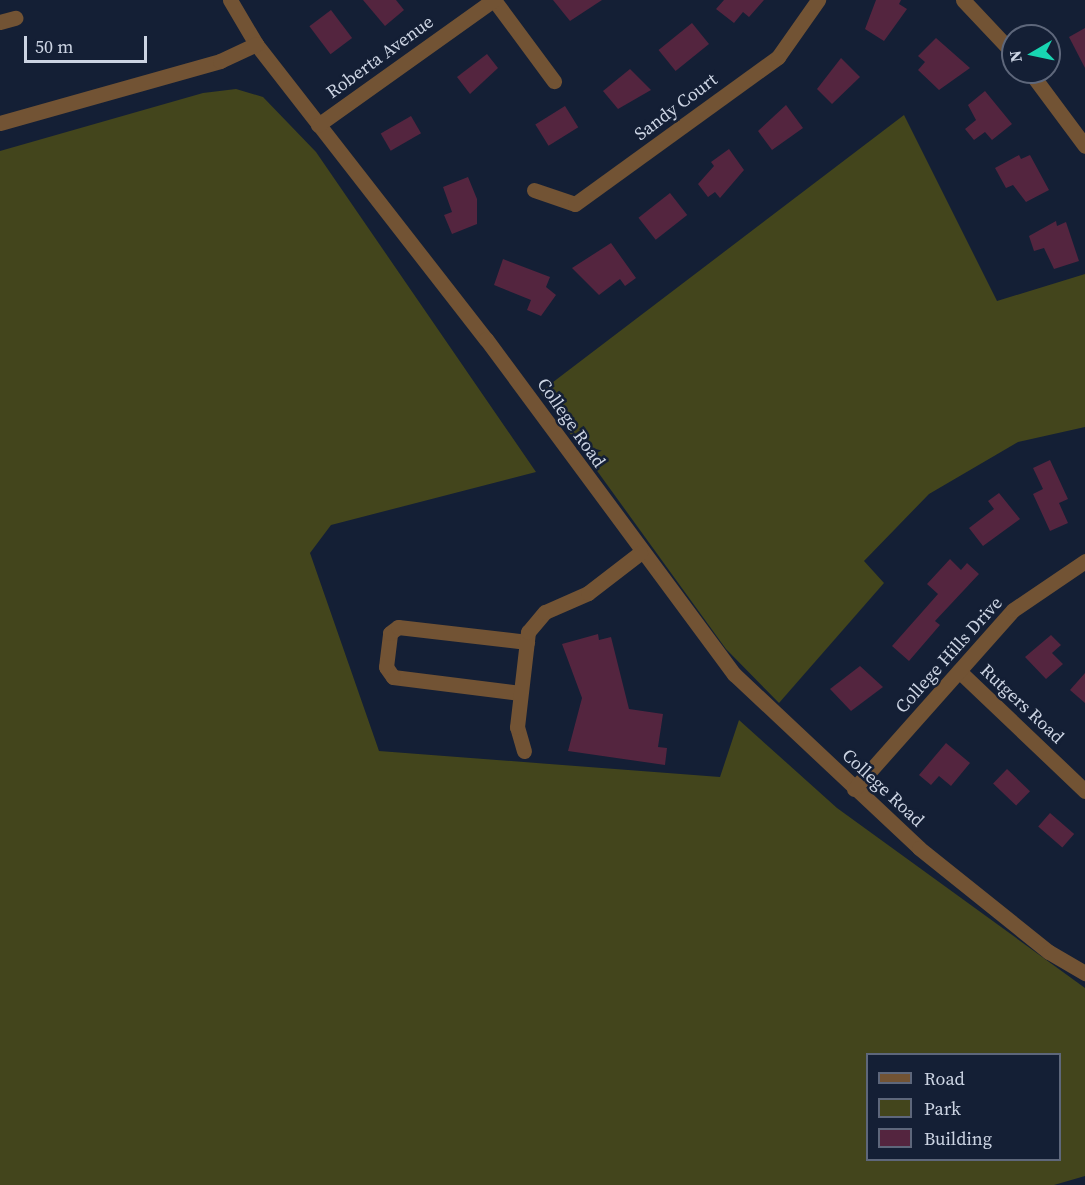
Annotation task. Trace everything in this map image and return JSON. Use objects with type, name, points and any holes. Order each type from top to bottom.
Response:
[{"type":"street","name":"College Road","points":[[230,0],[256,44],[486,339],[640,553],[734,674],[854,789],[957,879],[1085,973]]},
{"type":"street","points":[[494,0],[554,81]]},
{"type":"street","name":"Roberta Avenue","points":[[318,125],[494,0]]},
{"type":"street","name":"Sandy Court","points":[[534,190],[575,204],[778,57],[818,0]]},
{"type":"street","points":[[963,0],[1001,40]]},
{"type":"street","points":[[0,123],[220,61],[256,44]]},
{"type":"street","points":[[1041,84],[1081,128],[1085,146]]},
{"type":"street","points":[[524,751],[517,727],[527,642],[545,612],[588,593],[640,553]]},
{"type":"street","name":"College Hills Drive","points":[[854,789],[1013,610],[1085,561]]},
{"type":"street","points":[[520,693],[393,677],[386,667],[390,633],[398,627],[527,642]]},
{"type":"street","name":"Rutgers Road","points":[[959,671],[1085,791]]},
{"type":"green space","points":[[236,89],[263,97],[316,152],[536,472],[331,525],[310,553],[379,751],[720,777],[739,720],[837,808],[1085,988],[1085,1176],[1054,1185],[0,1185],[0,151],[203,93]]},
{"type":"green space","points":[[904,115],[997,301],[1085,274],[1085,427],[1018,442],[929,494],[864,561],[884,583],[779,703],[726,649],[540,392]]},
{"type":"building","points":[[363,0],[396,0],[404,10],[385,26]]},
{"type":"building","points":[[553,0],[602,0],[570,21]]},
{"type":"building","points":[[724,0],[764,0],[749,17],[743,12],[734,23],[716,9]]},
{"type":"building","points":[[876,0],[901,0],[899,4],[907,9],[884,41],[865,29]]},
{"type":"building","points":[[331,10],[352,38],[331,54],[309,26]]},
{"type":"building","points":[[692,23],[709,44],[676,71],[659,50]]},
{"type":"building","points":[[1085,28],[1085,68],[1069,37]]},
{"type":"building","points":[[936,38],[970,68],[939,90],[918,70],[925,62],[918,56]]},
{"type":"building","points":[[487,54],[498,68],[470,94],[457,77]]},
{"type":"building","points":[[841,58],[860,77],[832,104],[817,89]]},
{"type":"building","points":[[630,69],[651,90],[618,109],[603,91]]},
{"type":"building","points":[[985,91],[1012,124],[992,140],[985,132],[974,140],[965,129],[976,120],[968,105]]},
{"type":"building","points":[[786,105],[803,128],[772,150],[758,131]]},
{"type":"building","points":[[565,106],[578,127],[549,146],[535,125]]},
{"type":"building","points":[[411,116],[421,133],[391,151],[381,134]]},
{"type":"building","points":[[729,149],[744,170],[720,198],[715,192],[708,197],[698,184],[714,166],[711,162]]},
{"type":"building","points":[[1019,155],[1021,159],[1030,155],[1049,190],[1026,202],[1013,185],[1006,188],[995,168]]},
{"type":"building","points":[[468,177],[477,199],[477,224],[452,234],[444,215],[452,212],[443,187]]},
{"type":"building","points":[[670,193],[687,215],[656,240],[638,218]]},
{"type":"building","points":[[1056,221],[1057,226],[1066,222],[1079,261],[1054,269],[1044,248],[1034,251],[1029,236]]},
{"type":"building","points":[[611,243],[636,278],[625,286],[620,279],[599,295],[572,268]]},
{"type":"building","points":[[503,259],[550,277],[546,287],[556,295],[541,316],[527,310],[531,300],[494,285]]},
{"type":"building","points":[[1050,460],[1068,499],[1059,503],[1068,523],[1050,531],[1033,494],[1043,489],[1033,468]]},
{"type":"building","points":[[999,493],[1020,519],[983,546],[969,528],[994,509],[988,501]]},
{"type":"building","points":[[950,559],[961,570],[967,563],[979,574],[935,621],[940,625],[909,661],[892,646],[938,594],[927,584]]},
{"type":"building","points":[[598,634],[599,640],[611,637],[629,709],[663,714],[658,747],[667,748],[665,765],[568,751],[582,698],[562,644]]},
{"type":"building","points":[[1051,635],[1061,645],[1052,653],[1063,664],[1046,679],[1025,657]]},
{"type":"building","points":[[860,666],[883,687],[851,711],[830,689]]},
{"type":"building","points":[[1085,673],[1085,703],[1070,690]]},
{"type":"building","points":[[946,743],[970,763],[951,786],[939,776],[931,785],[919,775]]},
{"type":"building","points":[[1007,769],[1030,791],[1016,806],[993,783]]},
{"type":"building","points":[[1050,813],[1074,834],[1062,848],[1038,827]]}]
